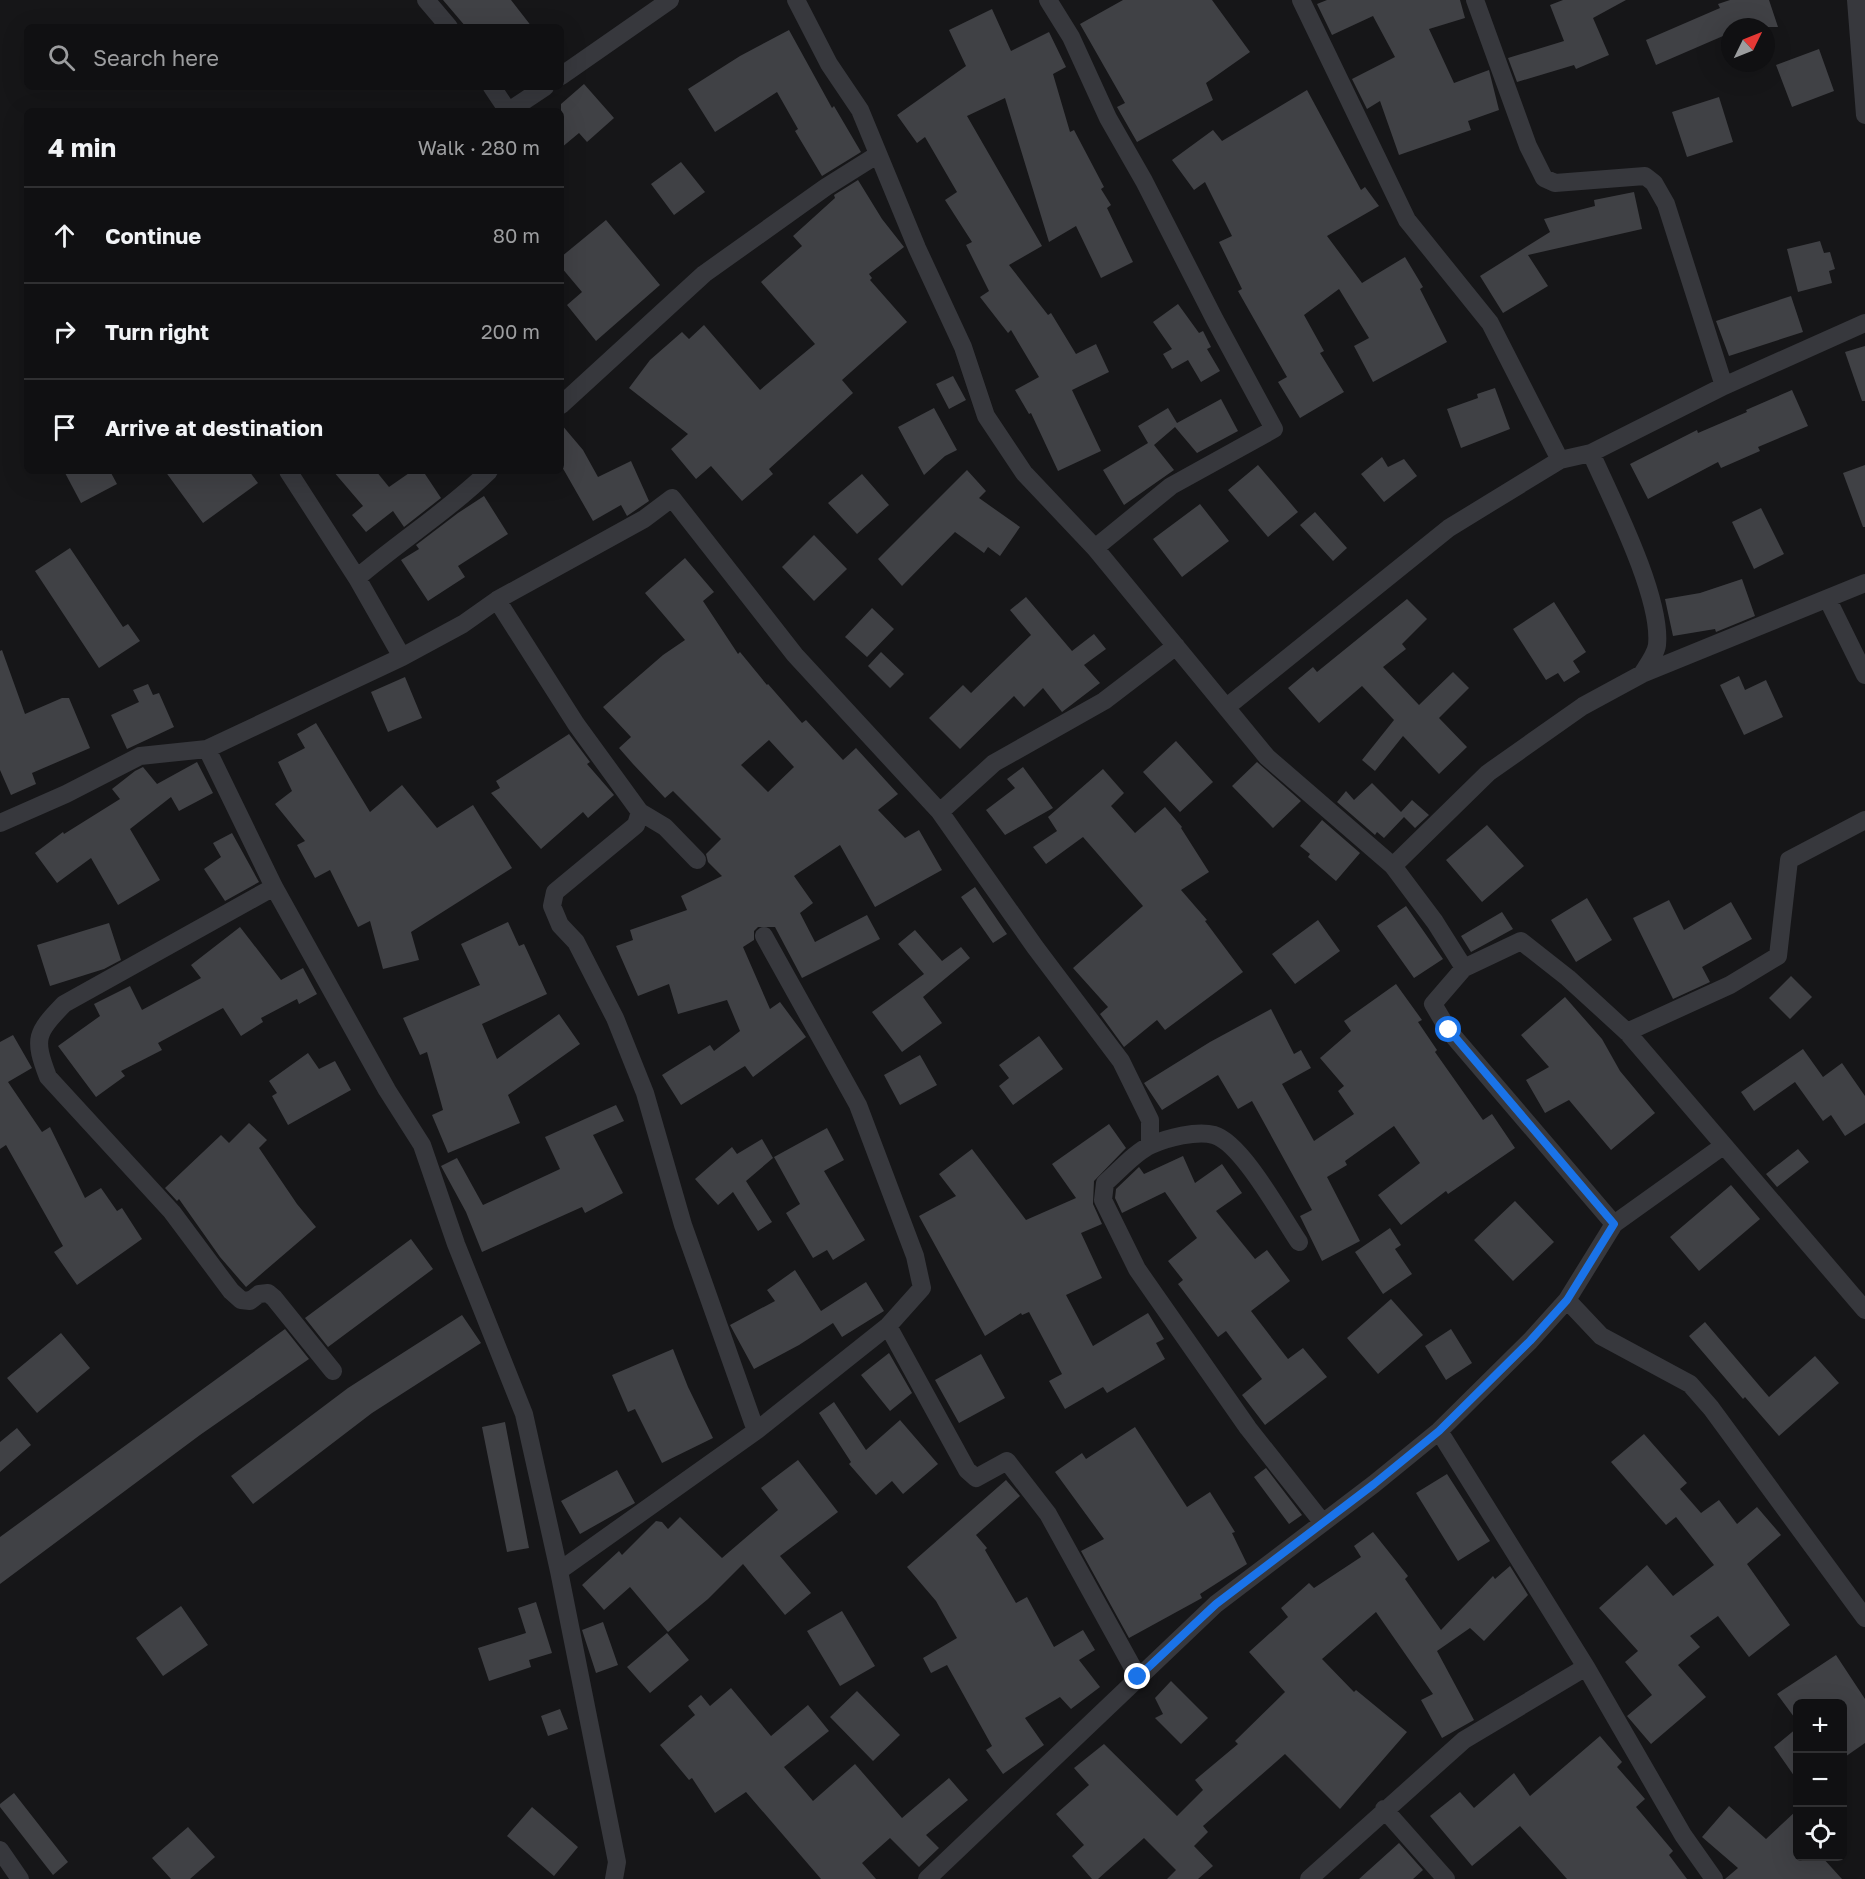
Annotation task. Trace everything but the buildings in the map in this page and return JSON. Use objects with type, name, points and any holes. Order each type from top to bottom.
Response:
[{"type":"street","points":[[426,0],[446,24]]},
{"type":"street","points":[[564,74],[670,0]]},
{"type":"street","points":[[796,0],[830,64],[860,110],[877,155],[963,347],[987,416],[1024,473],[1095,549],[1228,706],[1267,756],[1393,866],[1435,922],[1464,968]]},
{"type":"street","points":[[1048,0],[1071,37],[1108,118],[1144,181],[1274,429],[1171,486],[1095,549]]},
{"type":"street","points":[[1301,0],[1407,220],[1490,323],[1560,460]]},
{"type":"street","points":[[1475,0],[1528,146],[1544,177],[1555,183],[1645,176],[1654,183],[1666,204],[1724,386]]},
{"type":"street","points":[[1856,0],[1865,115]]},
{"type":"street","points":[[494,90],[506,108]]},
{"type":"street","points":[[513,108],[540,90]]},
{"type":"street","points":[[564,402],[704,274],[826,187],[877,155]]},
{"type":"street","points":[[1228,706],[1449,528],[1560,460],[1591,453],[1724,386],[1865,323]]},
{"type":"street","points":[[1591,453],[1624,528],[1651,600],[1657,646],[1642,674]]},
{"type":"street","points":[[290,474],[357,578],[402,657]]},
{"type":"street","points":[[357,578],[393,546],[466,493],[486,474]]},
{"type":"street","points":[[0,823],[66,794],[140,756],[207,749],[402,657],[463,624],[497,600],[644,519],[672,498],[795,654],[940,812],[1035,947],[1121,1061],[1150,1119],[1150,1145]]},
{"type":"street","points":[[1393,866],[1488,773],[1583,706],[1642,674],[1865,583]]},
{"type":"street","points":[[497,600],[576,724],[640,812],[665,827],[697,860]]},
{"type":"street","points":[[1828,600],[1865,675]]},
{"type":"street","points":[[940,812],[994,763],[1104,701],[1176,646]]},
{"type":"street","points":[[207,749],[274,887],[387,1090],[422,1144],[456,1244],[524,1414],[559,1571],[617,1862],[614,1879]]},
{"type":"street","points":[[640,812],[636,825],[555,892],[552,906],[560,925],[576,942],[615,1018],[645,1093],[683,1225],[756,1431]]},
{"type":"street","points":[[1627,1032],[1730,985],[1778,956],[1789,860],[1865,820]]},
{"type":"street","points":[[274,887],[64,1004],[42,1026],[37,1050],[48,1077],[172,1212],[231,1291],[241,1300],[250,1301],[259,1294],[268,1293],[333,1371]]},
{"type":"street","points":[[559,1571],[756,1431],[888,1326],[922,1288],[915,1256],[858,1105],[764,936]]},
{"type":"street","points":[[1614,1224],[1470,1058],[1433,1004],[1464,968],[1521,941],[1569,978],[1627,1032],[1865,1310]]},
{"type":"street","points":[[1299,1242],[1242,1155],[1226,1140],[1213,1134],[1195,1134],[1150,1145],[1105,1183],[1103,1200],[1137,1269],[1248,1428],[1323,1523]]},
{"type":"street","points":[[927,1879],[1216,1604],[1439,1431],[1530,1341],[1567,1300],[1614,1224],[1723,1146]]},
{"type":"street","points":[[1567,1300],[1601,1336],[1690,1384],[1711,1408],[1865,1618]]},
{"type":"street","points":[[888,1326],[968,1470],[976,1478],[1007,1461],[1048,1514],[1138,1677]]},
{"type":"street","points":[[1439,1431],[1586,1667],[1683,1835],[1714,1879]]},
{"type":"street","points":[[1310,1879],[1384,1809],[1464,1740],[1586,1667]]},
{"type":"street","points":[[1384,1809],[1446,1879]]},
{"type":"street","points":[[0,1850],[20,1879]]},
{"type":"route","points":[[1138,1677],[1216,1604],[1374,1484],[1439,1431],[1530,1341],[1567,1300],[1614,1224],[1470,1058],[1449,1030]]}]
